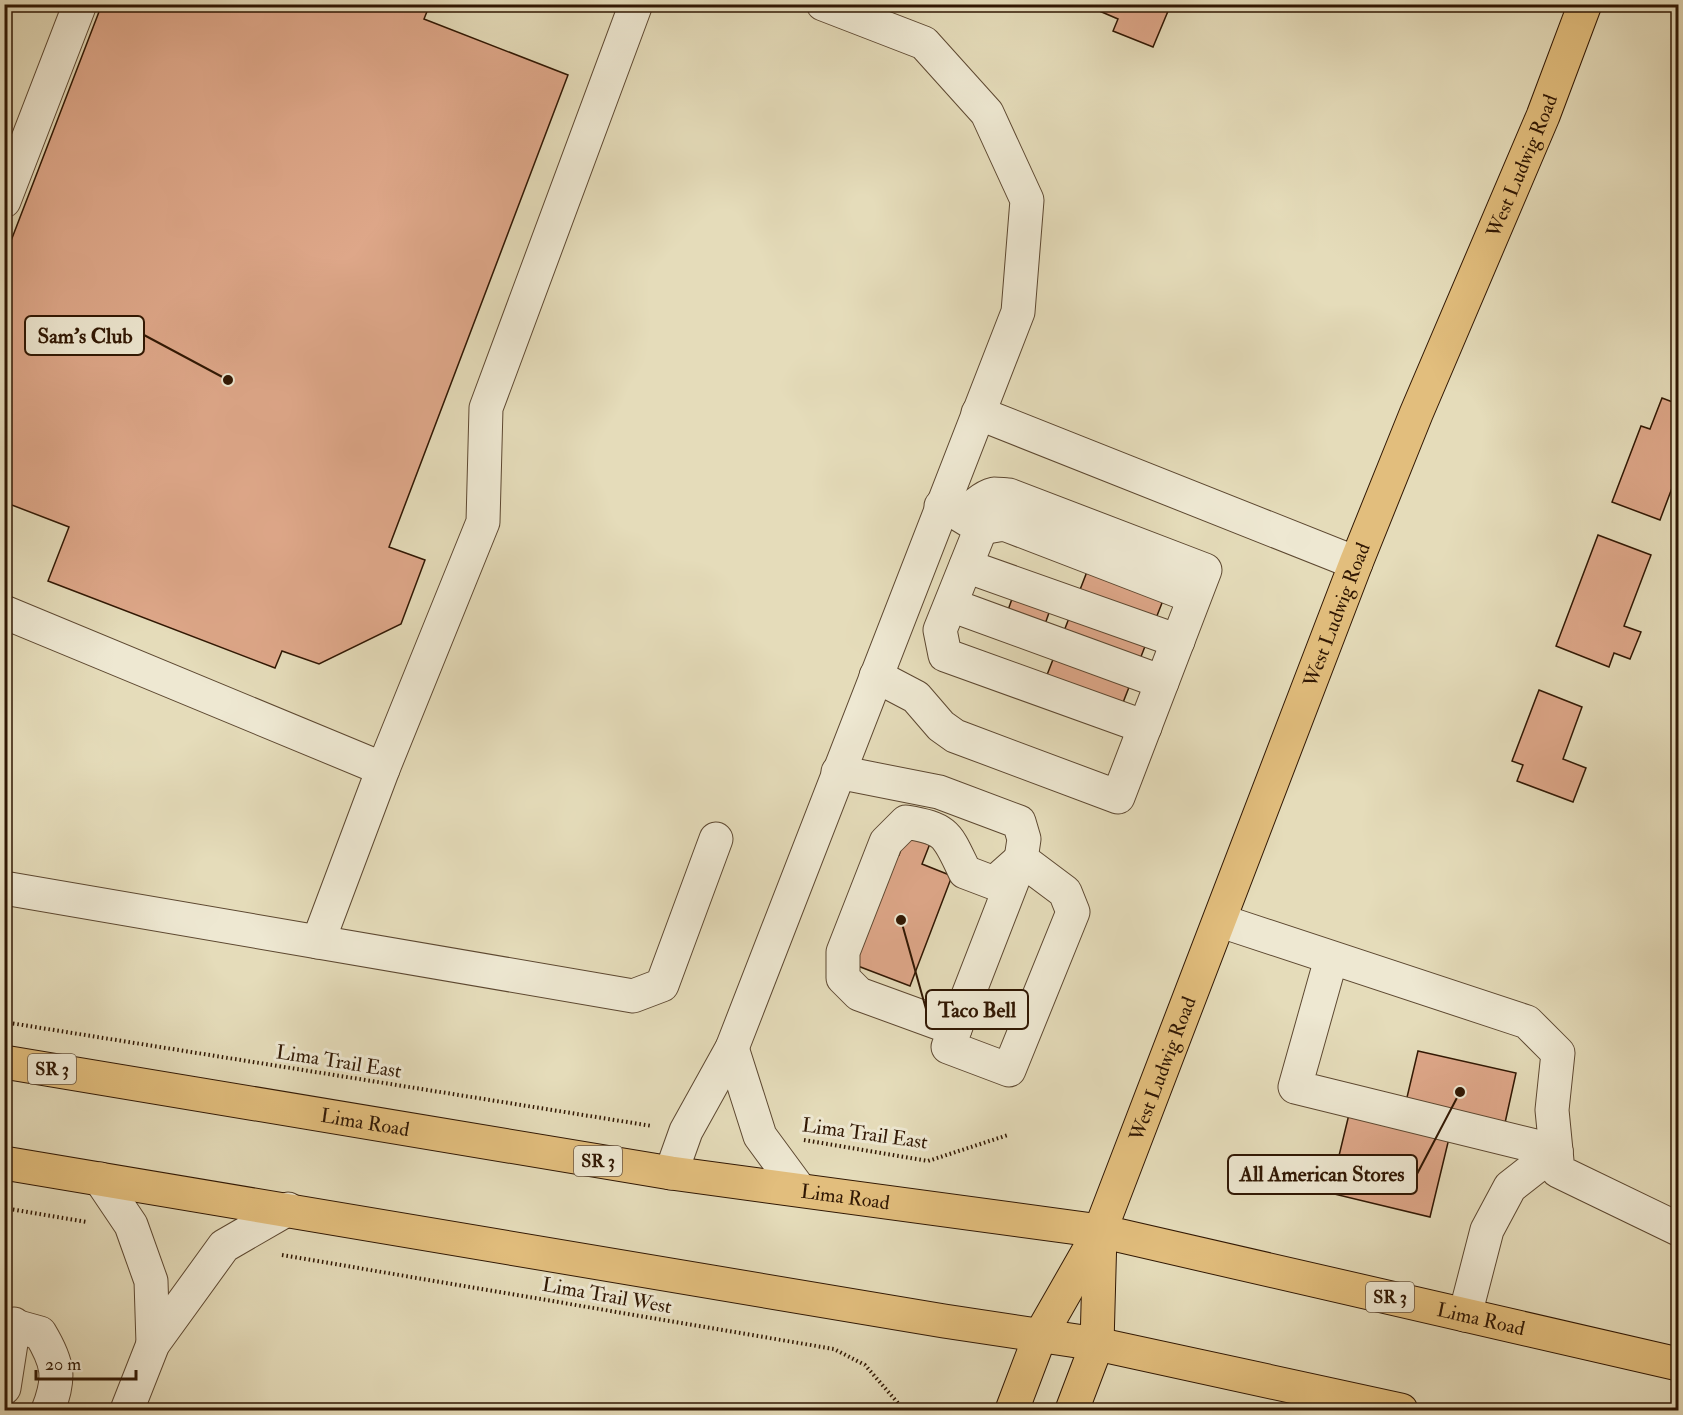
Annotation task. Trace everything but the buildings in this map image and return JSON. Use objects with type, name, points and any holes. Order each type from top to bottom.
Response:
[{"type":"main road","name":"West Ludwig Road","points":[[1012,1410],[1040,1336],[1100,1231],[1221,921],[1356,563],[1416,414],[1543,116],[1585,4]]},
{"type":"main road","name":"Lima Road","points":[[4,1062],[671,1173],[981,1217],[1100,1231],[1678,1364]]},
{"type":"main road","points":[[4,1163],[1098,1344],[1401,1410]]},
{"type":"main road","name":"West Ludwig Road","points":[[1072,1410],[1098,1344],[1100,1231]]},
{"type":"lane","points":[[4,201],[80,4]]},
{"type":"lane","points":[[318,942],[383,769],[483,522],[486,408],[636,4]]},
{"type":"lane","points":[[671,1173],[686,1131],[732,1048],[876,676],[959,515],[978,413],[1018,312],[1027,200],[987,113],[924,43],[823,4]]},
{"type":"lane","points":[[978,413],[1356,563]]},
{"type":"lane","points":[[876,676],[916,697],[941,726],[956,736],[1118,797],[1204,570],[1009,495],[993,494],[959,515]]},
{"type":"lane","points":[[959,515],[966,566],[946,618],[945,655],[1153,706]]},
{"type":"lane","points":[[959,515],[994,543],[1187,618]]},
{"type":"lane","points":[[966,566],[1187,618]]},
{"type":"lane","points":[[4,612],[383,769]]},
{"type":"lane","points":[[946,618],[1153,706]]},
{"type":"lane","points":[[838,772],[939,792],[1019,822],[1024,839],[1021,859],[948,1047],[1008,1070],[1073,912],[1065,892],[1021,859]]},
{"type":"lane","points":[[955,1029],[859,994],[843,978],[843,952],[881,853],[886,842],[906,822],[933,827],[948,837],[965,872],[994,883],[1021,859]]},
{"type":"lane","points":[[4,888],[633,996],[662,985],[716,839]]},
{"type":"lane","points":[[1221,921],[1527,1022],[1558,1053],[1552,1110],[1558,1171],[1678,1229]]},
{"type":"lane","points":[[1331,959],[1295,1088],[1556,1151]]},
{"type":"lane","points":[[732,1048],[760,1136],[799,1190]]},
{"type":"lane","points":[[1465,1315],[1487,1230],[1510,1187],[1556,1151]]},
{"type":"lane","points":[[100,1179],[131,1225],[152,1281],[153,1344]]},
{"type":"lane","points":[[127,1410],[153,1344],[224,1246],[288,1209]]},
{"type":"lane","points":[[4,1388],[9,1324],[40,1332],[55,1357],[57,1389],[48,1410]]},
{"type":"path","name":"Lima Trail East","points":[[4,1022],[656,1127]]},
{"type":"path","name":"Lima Trail East","points":[[795,1139],[928,1161],[1008,1135]]},
{"type":"path","points":[[4,1208],[97,1223]]},
{"type":"path","name":"Lima Trail West","points":[[282,1255],[834,1349],[866,1365],[904,1410]]},
{"type":"place","name":"Sam's Club","points":[[228,380]]},
{"type":"place","name":"Taco Bell","points":[[901,920]]},
{"type":"place","name":"All American Stores","points":[[1460,1092]]}]
